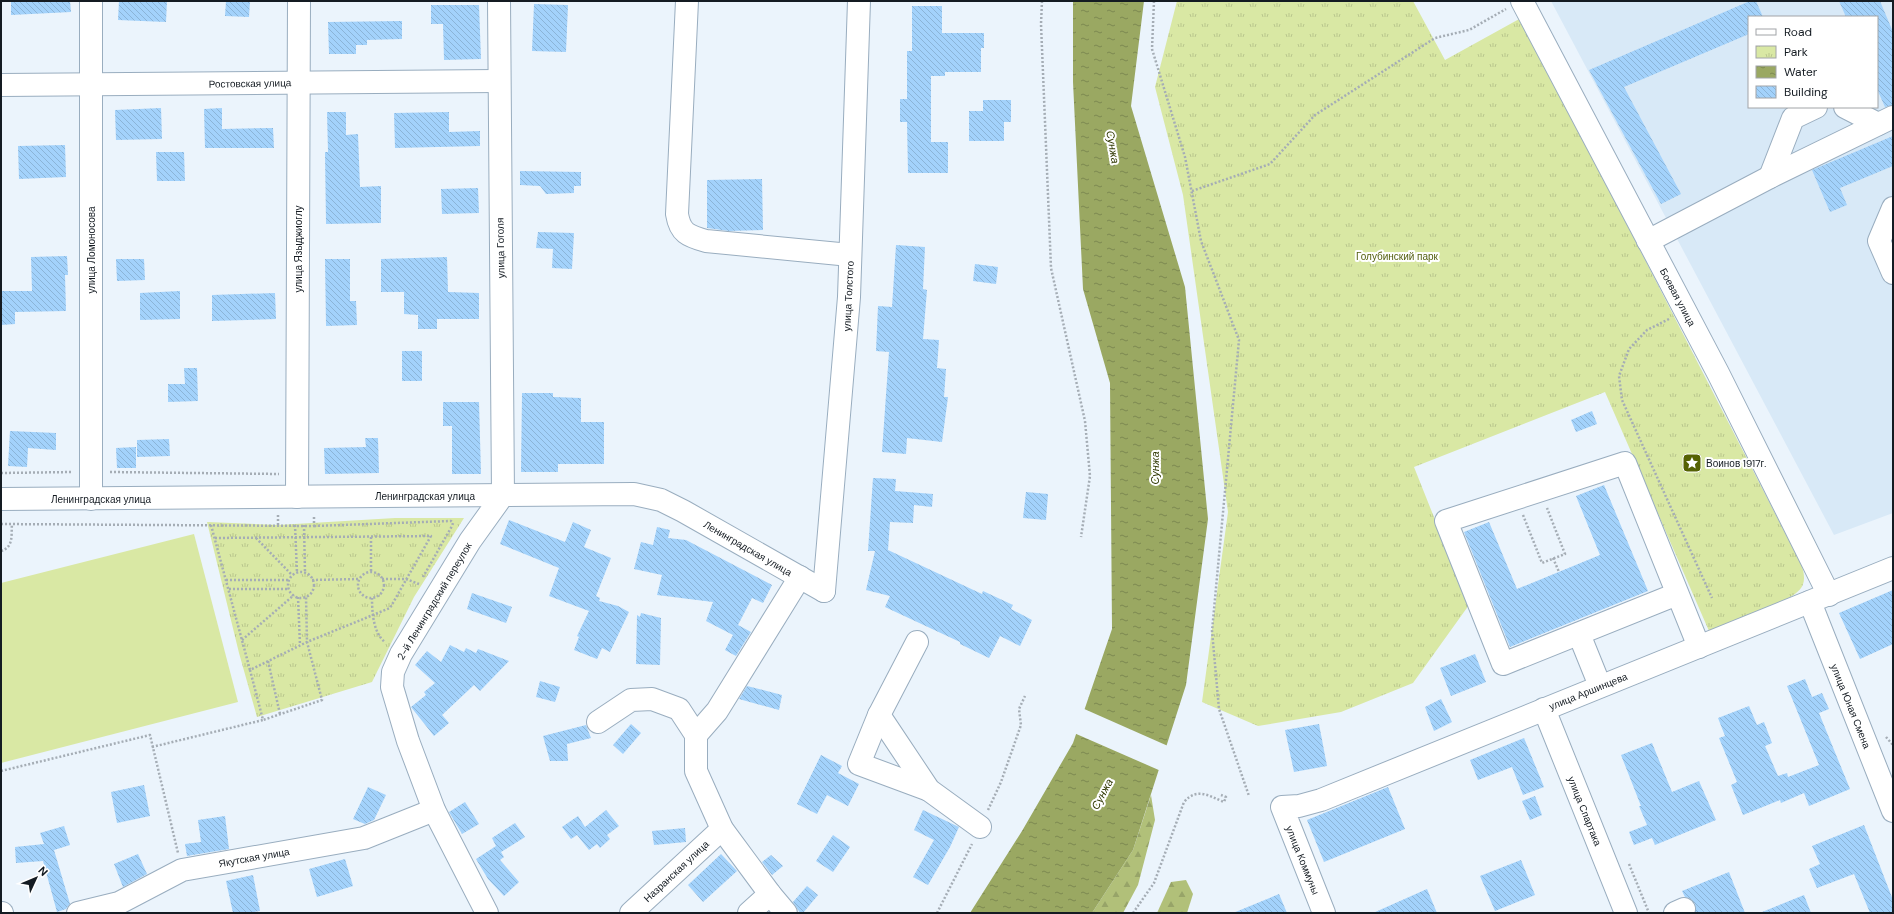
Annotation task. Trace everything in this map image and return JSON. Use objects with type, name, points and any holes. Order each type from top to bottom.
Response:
[{"type":"street","name":"улица Ломоносова","points":[[91,1],[91,499]]},
{"type":"street","name":"улица Языджиоглу","points":[[299,1],[297,474],[306,497]]},
{"type":"street","name":"улица Гоголя","points":[[499,1],[498,81],[503,495]]},
{"type":"street","points":[[687,1],[676,214],[678,225],[689,236],[706,241],[850,255]]},
{"type":"street","name":"улица Толстого","points":[[824,591],[848,305],[859,1]]},
{"type":"street","name":"Боевая улица","points":[[1515,5],[1648,241],[1686,312],[1819,598]]},
{"type":"street","name":"Ростовская улица","points":[[1,85],[498,81]]},
{"type":"street","points":[[1770,177],[1793,118],[1812,108]]},
{"type":"street","points":[[1848,108],[1885,120]]},
{"type":"street","points":[[1648,241],[1770,177],[1885,120]]},
{"type":"street","points":[[1893,208],[1879,242],[1893,273]]},
{"type":"street","points":[[1678,594],[1503,664],[1446,521],[1625,463],[1678,594],[1699,647]]},
{"type":"street","name":"Ленинградская улица","points":[[1,499],[634,494],[661,500],[683,511],[824,591]]},
{"type":"street","name":"2-й Ленинградский переулок","points":[[487,913],[434,810],[408,741],[392,687],[393,672],[400,654],[458,560],[503,495]]},
{"type":"street","name":"улица Аршинцева","points":[[1282,807],[1299,806],[1321,800],[1544,708],[1893,568]]},
{"type":"street","points":[[696,735],[717,710],[800,577]]},
{"type":"street","name":"улица Юная Смена","points":[[1819,598],[1893,810]]},
{"type":"street","points":[[1579,634],[1600,686]]},
{"type":"street","points":[[916,642],[879,715],[859,764],[928,790],[980,827]]},
{"type":"street","points":[[598,722],[631,700],[652,699],[679,709],[696,735],[696,771],[722,829],[770,894],[786,913]]},
{"type":"street","name":"улица Спартака","points":[[1544,708],[1626,913]]},
{"type":"street","points":[[879,715],[928,790]]},
{"type":"street","name":"улица Коммуны","points":[[1282,807],[1324,913]]},
{"type":"street","name":"Якутская улица","points":[[78,913],[123,908],[182,870],[364,838],[434,810]]},
{"type":"street","name":"Назранская улица","points":[[631,913],[722,829]]},
{"type":"street","points":[[749,913],[770,894]]},
{"type":"path","points":[[1042,1],[1041,24],[1052,268],[1086,421],[1090,476],[1081,537]]},
{"type":"path","points":[[1154,1],[1152,49],[1185,157],[1201,241],[1239,340],[1212,631],[1219,709],[1249,796]]},
{"type":"path","points":[[1192,191],[1270,164],[1315,115],[1435,38],[1469,30],[1515,5]]},
{"type":"path","points":[[1686,312],[1647,330],[1629,349],[1619,376],[1622,400],[1712,598]]},
{"type":"path","points":[[1,472],[297,474]]},
{"type":"path","points":[[1516,498],[1542,563],[1565,554],[1540,490]]},
{"type":"path","points":[[306,497],[314,526]]},
{"type":"path","points":[[1,524],[314,526],[451,521],[453,523],[452,526],[416,591]]},
{"type":"path","points":[[1,551],[6,549],[11,543],[12,524]]},
{"type":"path","points":[[211,525],[263,720]]},
{"type":"path","points":[[295,526],[297,573]]},
{"type":"path","points":[[304,526],[305,572],[312,580],[314,589],[306,597],[294,596],[289,589],[289,580],[292,575],[305,572]]},
{"type":"path","points":[[215,538],[431,536],[390,608],[307,642],[250,670]]},
{"type":"path","points":[[371,537],[372,572]]},
{"type":"path","points":[[255,538],[292,575]]},
{"type":"path","points":[[1553,558],[1559,572]]},
{"type":"path","points":[[372,572],[380,576],[382,579],[384,582],[383,589],[379,595],[372,598],[367,598],[361,594],[358,588],[362,575],[372,572]]},
{"type":"path","points":[[382,579],[406,579],[419,584]]},
{"type":"path","points":[[226,580],[289,580]]},
{"type":"path","points":[[312,580],[360,580]]},
{"type":"path","points":[[229,589],[289,589]]},
{"type":"path","points":[[242,640],[294,596]]},
{"type":"path","points":[[298,597],[300,646]]},
{"type":"path","points":[[152,746],[263,720],[322,700],[307,642],[306,597]]},
{"type":"path","points":[[372,598],[372,615],[381,639],[385,642],[388,640]]},
{"type":"path","points":[[268,662],[280,714]]},
{"type":"path","points":[[1,771],[150,735],[182,870]]},
{"type":"path","points":[[1133,913],[1154,883],[1184,802],[1190,795],[1200,793],[1224,802],[1226,797],[1221,795]]},
{"type":"shaded area","points":[[1551,1],[1893,1],[1893,513],[1834,535]]},
{"type":"green space","name":"Голубинский парк","points":[[1177,1],[1413,1],[1445,60],[1521,18],[1802,566],[1804,582],[1797,593],[1787,599],[1709,631],[1605,392],[1414,467],[1469,605],[1413,683],[1341,712],[1258,726],[1202,702],[1228,512],[1183,195],[1155,87]]},
{"type":"green space","points":[[395,518],[464,518],[414,597],[372,682],[257,717],[239,653],[207,522],[278,525]]},
{"type":"green space","points":[[194,534],[238,702],[1,763],[1,583]]},
{"type":"green space","points":[[1151,795],[1155,820],[1138,885],[1123,913],[1092,913],[1133,850]]},
{"type":"green space","points":[[1186,880],[1193,894],[1187,913],[1157,913],[1171,882]]},
{"type":"water","name":"Сунжа","points":[[1073,1],[1144,1],[1131,106],[1185,287],[1208,519],[1186,685],[1133,850],[1092,913],[970,913],[1022,831],[1073,743],[1112,629],[1110,383],[1083,289],[1073,82]]},
{"type":"pier","points":[[1082,708],[1168,746],[1161,771],[1074,733]]},
{"type":"building","points":[[11,1],[70,1],[71,12],[11,15]]},
{"type":"building","points":[[119,1],[167,1],[166,22],[118,20]]},
{"type":"building","points":[[226,1],[250,1],[249,17],[225,16]]},
{"type":"building","points":[[1750,1],[1756,1],[1763,16],[1748,16],[1748,34],[1624,87],[1681,194],[1661,204],[1589,70]]},
{"type":"building","points":[[1839,1],[1880,1],[1893,32],[1893,105],[1885,107],[1878,91],[1878,16],[1846,16]]},
{"type":"building","points":[[534,4],[568,5],[566,52],[532,51]]},
{"type":"building","points":[[431,5],[479,5],[481,59],[444,60],[443,24],[431,24]]},
{"type":"building","points":[[912,6],[942,6],[942,33],[984,33],[984,48],[981,48],[981,72],[945,72],[945,76],[931,76],[931,142],[948,142],[948,173],[908,173],[907,122],[900,122],[900,99],[907,99],[907,51],[912,51]]},
{"type":"building","points":[[402,21],[402,39],[367,40],[367,45],[356,45],[356,54],[329,54],[328,22]]},
{"type":"building","points":[[983,100],[1011,100],[1011,122],[1004,122],[1004,141],[969,141],[969,111],[983,111]]},
{"type":"building","points":[[161,108],[162,139],[116,140],[115,110]]},
{"type":"building","points":[[222,108],[222,129],[273,128],[274,148],[205,148],[204,109]]},
{"type":"building","points":[[327,112],[346,112],[346,135],[358,134],[360,187],[381,186],[381,223],[326,224],[325,152],[328,152]]},
{"type":"building","points":[[449,112],[449,132],[480,131],[480,146],[395,148],[394,113]]},
{"type":"building","points":[[1893,136],[1893,166],[1840,188],[1847,205],[1830,212],[1812,170]]},
{"type":"building","points":[[65,145],[66,177],[19,179],[18,146]]},
{"type":"building","points":[[156,152],[184,152],[185,181],[157,181]]},
{"type":"building","points":[[520,171],[581,172],[581,186],[574,186],[574,193],[546,194],[540,186],[520,185]]},
{"type":"building","points":[[762,179],[763,230],[729,231],[707,228],[707,180]]},
{"type":"building","points":[[478,188],[479,213],[442,214],[441,189]]},
{"type":"building","points":[[538,232],[574,233],[572,269],[552,268],[553,249],[536,248]]},
{"type":"building","points":[[896,245],[925,247],[923,289],[927,290],[923,339],[939,340],[937,368],[946,369],[944,397],[948,397],[942,442],[907,438],[906,454],[882,452],[889,352],[876,351],[878,306],[892,307]]},
{"type":"building","points":[[67,256],[68,275],[65,275],[66,311],[15,312],[15,324],[1,325],[1,291],[32,291],[31,257]]},
{"type":"building","points":[[447,257],[448,292],[479,293],[479,319],[437,319],[437,329],[418,329],[418,315],[404,314],[404,292],[381,292],[381,259]]},
{"type":"building","points":[[116,259],[144,259],[145,280],[117,281]]},
{"type":"building","points":[[325,259],[350,259],[350,301],[356,301],[357,325],[326,326]]},
{"type":"building","points":[[975,264],[998,267],[996,284],[973,281]]},
{"type":"building","points":[[180,291],[180,319],[140,320],[140,293]]},
{"type":"building","points":[[275,293],[276,319],[212,321],[212,295]]},
{"type":"building","points":[[402,351],[422,351],[422,381],[402,381]]},
{"type":"building","points":[[184,368],[197,368],[198,401],[168,402],[168,384],[185,384]]},
{"type":"building","points":[[522,393],[553,393],[553,397],[581,398],[581,422],[604,422],[604,464],[558,464],[558,472],[521,472]]},
{"type":"building","points":[[443,402],[479,402],[481,474],[452,474],[452,426],[443,426]]},
{"type":"building","points":[[1592,411],[1597,424],[1576,432],[1571,420]]},
{"type":"building","points":[[10,431],[56,433],[56,450],[28,448],[27,467],[8,466]]},
{"type":"building","points":[[365,438],[378,438],[379,473],[325,474],[324,448],[366,447]]},
{"type":"building","points":[[169,439],[170,456],[137,457],[137,440]]},
{"type":"building","points":[[136,447],[136,468],[117,468],[116,448]]},
{"type":"building","points":[[873,478],[896,479],[895,491],[933,494],[932,507],[914,505],[913,523],[890,522],[888,550],[982,594],[983,591],[1013,605],[1011,609],[1032,620],[1020,646],[1000,636],[989,658],[960,644],[960,642],[885,607],[890,596],[866,590],[875,551],[868,551]]},
{"type":"building","points":[[1604,485],[1648,591],[1510,647],[1464,532],[1489,522],[1517,589],[1600,555],[1576,496]]},
{"type":"building","points":[[1026,492],[1048,494],[1046,520],[1023,518]]},
{"type":"building","points":[[509,520],[565,542],[573,522],[591,530],[584,547],[611,558],[596,596],[600,598],[599,601],[618,606],[629,612],[610,652],[602,648],[597,659],[574,650],[579,637],[577,636],[589,611],[549,596],[559,568],[500,544]]},
{"type":"building","points":[[657,527],[670,530],[668,538],[686,540],[772,585],[763,603],[752,598],[738,625],[751,632],[736,656],[725,650],[733,635],[706,621],[713,602],[657,595],[662,575],[634,569],[641,542],[653,545]]},
{"type":"building","points":[[1893,590],[1893,644],[1860,659],[1839,613]]},
{"type":"building","points":[[472,593],[512,607],[506,623],[467,609]]},
{"type":"building","points":[[641,613],[661,618],[660,665],[636,664],[637,615],[640,617]]},
{"type":"building","points":[[450,645],[464,652],[466,648],[476,653],[478,649],[509,661],[480,691],[474,685],[442,715],[449,723],[434,736],[411,707],[426,695],[424,692],[435,683],[415,665],[427,651],[441,662]]},
{"type":"building","points":[[1475,654],[1486,682],[1451,696],[1440,668]]},
{"type":"building","points":[[1805,679],[1812,697],[1822,693],[1829,709],[1819,713],[1850,789],[1809,806],[1804,793],[1781,803],[1780,800],[1743,815],[1731,785],[1737,782],[1719,738],[1725,736],[1718,718],[1749,706],[1757,725],[1764,722],[1772,743],[1765,746],[1778,776],[1787,773],[1788,777],[1819,765],[1787,686]]},
{"type":"building","points":[[540,681],[560,687],[555,702],[536,697]]},
{"type":"building","points":[[747,686],[782,695],[779,710],[739,699]]},
{"type":"building","points":[[1441,699],[1452,722],[1434,731],[1425,707]]},
{"type":"building","points":[[631,724],[641,733],[623,754],[613,745]]},
{"type":"building","points":[[1319,724],[1327,766],[1294,772],[1285,730]]},
{"type":"building","points":[[586,725],[591,738],[567,744],[568,761],[550,761],[543,736]]},
{"type":"building","points":[[1524,738],[1544,787],[1523,795],[1512,767],[1478,780],[1470,760]]},
{"type":"building","points":[[1652,743],[1672,792],[1699,781],[1716,820],[1655,845],[1652,838],[1634,845],[1629,832],[1647,825],[1621,755]]},
{"type":"building","points":[[821,755],[842,766],[838,773],[859,784],[848,806],[827,795],[817,814],[797,804]]},
{"type":"building","points":[[144,785],[150,816],[117,823],[111,792]]},
{"type":"building","points":[[368,787],[386,795],[374,820],[365,824],[353,819]]},
{"type":"building","points":[[1388,787],[1405,829],[1324,862],[1307,820]]},
{"type":"building","points":[[1535,796],[1542,815],[1530,820],[1522,801]]},
{"type":"building","points":[[465,802],[479,824],[462,834],[449,812]]},
{"type":"building","points":[[606,810],[619,826],[607,835],[610,839],[600,848],[597,844],[589,850],[577,835],[571,839],[562,827],[578,816],[585,827]]},
{"type":"building","points":[[923,810],[959,827],[950,847],[928,885],[913,877],[934,840],[914,830]]},
{"type":"building","points":[[225,816],[229,849],[187,856],[185,844],[201,842],[198,820]]},
{"type":"building","points":[[515,823],[525,837],[501,852],[504,857],[500,860],[519,882],[504,896],[488,879],[476,859],[496,846],[492,838]]},
{"type":"building","points":[[1864,825],[1893,900],[1893,913],[1870,913],[1854,874],[1817,888],[1809,869],[1820,864],[1812,846]]},
{"type":"building","points":[[64,826],[70,845],[54,850],[70,904],[66,909],[57,912],[43,861],[16,863],[15,847],[44,844],[40,833]]},
{"type":"building","points":[[685,828],[686,842],[654,845],[652,831]]},
{"type":"building","points":[[833,835],[850,847],[833,872],[816,861]]},
{"type":"building","points":[[138,854],[147,874],[123,887],[114,864]]},
{"type":"building","points":[[721,854],[737,871],[703,902],[688,885]]},
{"type":"building","points":[[771,855],[783,866],[772,875],[762,862]]},
{"type":"building","points":[[345,859],[353,886],[317,897],[309,869]]},
{"type":"building","points":[[1521,860],[1535,895],[1495,911],[1480,876]]},
{"type":"building","points":[[1729,872],[1745,913],[1695,913],[1695,904],[1691,899],[1685,897],[1682,891]]},
{"type":"building","points":[[253,875],[260,911],[233,913],[226,881]]},
{"type":"building","points":[[807,886],[818,895],[803,913],[800,913],[793,902]]},
{"type":"building","points":[[1427,889],[1437,913],[1373,913]]},
{"type":"building","points":[[1279,894],[1287,913],[1233,913]]},
{"type":"building","points":[[1804,895],[1811,913],[1762,913],[1762,912]]},
{"type":"place","name":"Воинов 1917г.","points":[[1692,463]]}]
